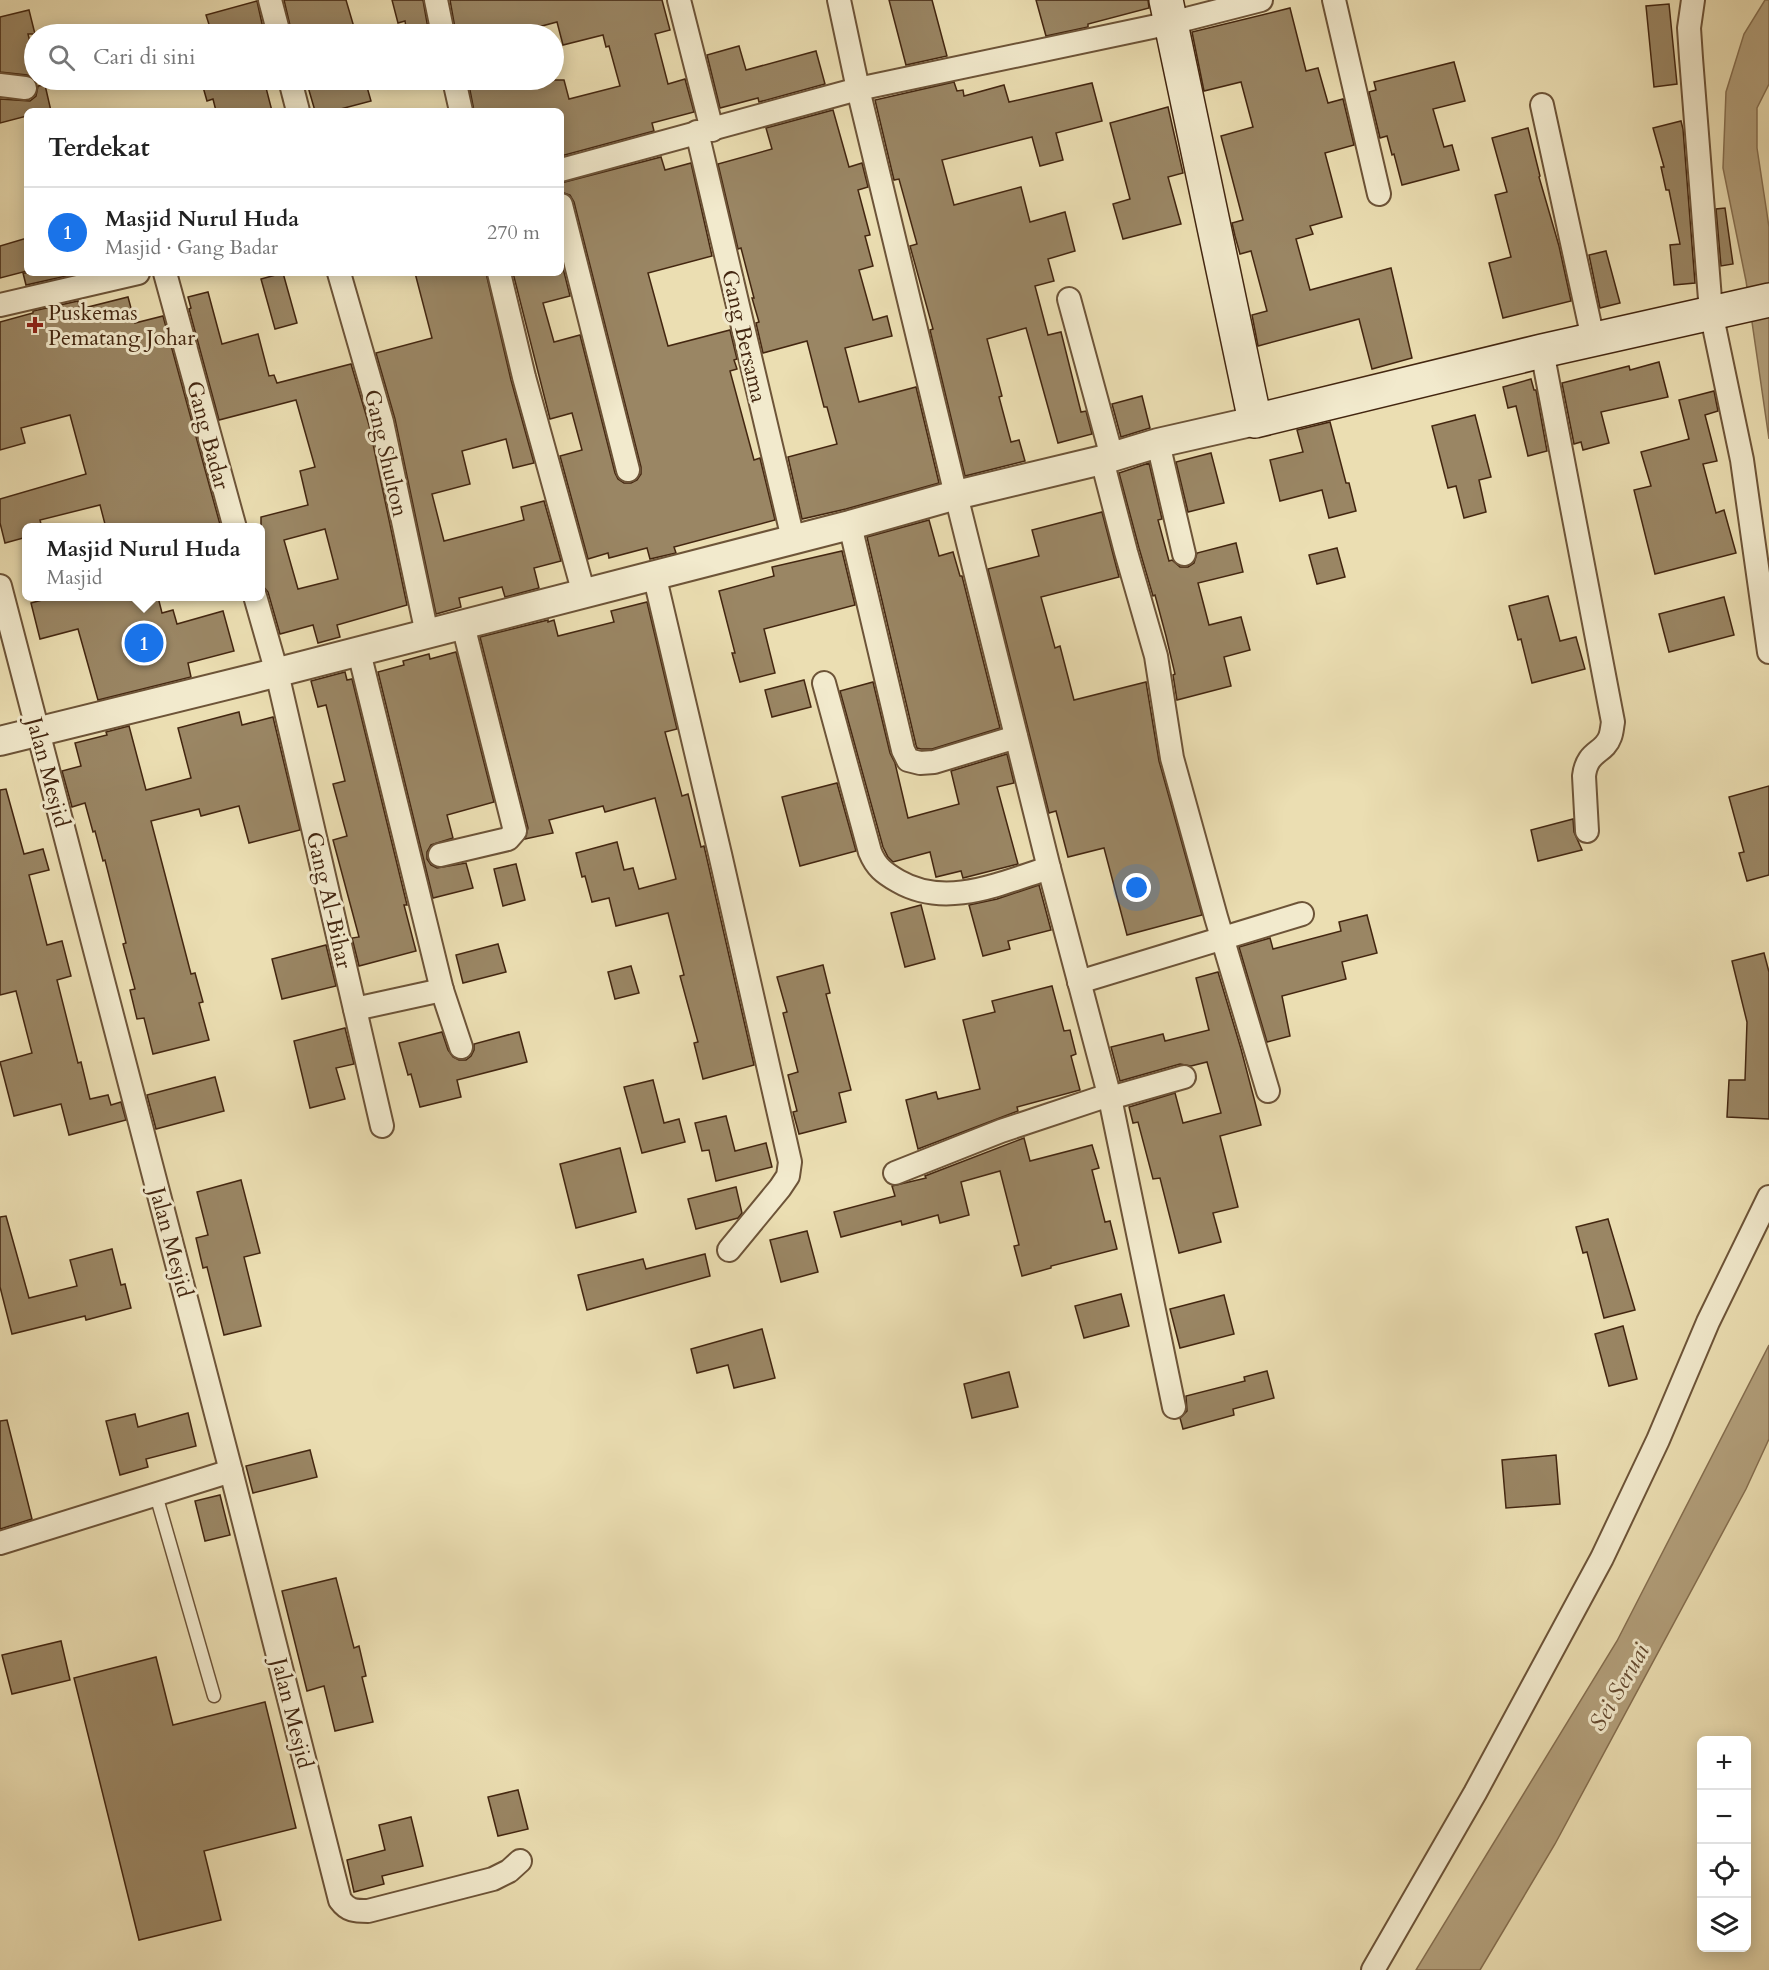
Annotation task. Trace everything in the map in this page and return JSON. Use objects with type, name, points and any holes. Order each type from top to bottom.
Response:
[{"type":"main road","points":[[1169,11],[1255,421],[1542,351],[1769,300]]},
{"type":"street","points":[[270,0],[276,24]]},
{"type":"street","points":[[436,0],[441,24]]},
{"type":"street","name":"Gang Bersama","points":[[679,0],[704,131],[794,539]]},
{"type":"street","points":[[839,0],[858,89],[956,495],[1049,868],[1109,1096],[1174,1407]]},
{"type":"street","points":[[564,169],[858,89],[1169,11],[1261,0]]},
{"type":"street","points":[[1334,0],[1379,194]]},
{"type":"street","points":[[1693,0],[1689,28],[1690,48],[1721,310],[1769,652]]},
{"type":"street","points":[[0,85],[24,88]]},
{"type":"street","points":[[293,90],[297,108]]},
{"type":"street","points":[[456,90],[460,108]]},
{"type":"street","points":[[1542,105],[1593,339]]},
{"type":"street","points":[[564,217],[628,470]]},
{"type":"street","points":[[0,306],[119,276]]},
{"type":"street","name":"Gang Badar","points":[[166,276],[234,523]]},
{"type":"street","name":"Gang Shulton","points":[[340,276],[382,422],[427,634]]},
{"type":"street","points":[[500,276],[524,377],[584,594]]},
{"type":"street","points":[[1069,299],[1107,459],[1126,552],[1156,656],[1172,758],[1268,1091]]},
{"type":"street","points":[[1542,351],[1613,722],[1611,736],[1590,756],[1585,767],[1587,831]]},
{"type":"street","points":[[0,741],[359,652],[850,525],[956,495],[1107,459],[1158,443],[1255,421]]},
{"type":"street","points":[[1158,443],[1184,554]]},
{"type":"street","points":[[850,525],[903,750],[908,760],[920,763],[934,762],[1016,737]]},
{"type":"street","points":[[654,574],[718,842],[790,1162],[788,1176],[780,1188],[729,1250]]},
{"type":"street","name":"Jalan Mesjid","points":[[0,586],[231,1471],[340,1900],[349,1909],[368,1911],[493,1879],[509,1872],[520,1861]]},
{"type":"street","points":[[256,601],[277,673]]},
{"type":"street","points":[[440,855],[508,839],[515,831],[463,625]]},
{"type":"street","points":[[359,652],[442,990],[461,1047]]},
{"type":"street","name":"Gang Al-Bihar","points":[[277,673],[382,1126]]},
{"type":"street","points":[[824,683],[870,852],[879,868],[906,886],[944,894],[972,891],[1049,868]]},
{"type":"street","points":[[1079,982],[1302,914]]},
{"type":"street","points":[[355,1009],[442,990]]},
{"type":"street","points":[[895,1173],[1001,1131],[1109,1096],[1184,1077]]},
{"type":"street","points":[[1373,1970],[1475,1793],[1602,1558],[1658,1440],[1708,1323],[1769,1197]]},
{"type":"street","points":[[0,1543],[231,1471]]},
{"type":"lane","points":[[156,1495],[214,1696]]},
{"type":"water","points":[[1765,0],[1769,0],[1769,84],[1757,108],[1757,148],[1769,227],[1769,439],[1746,281],[1723,168],[1726,92],[1744,34]]},
{"type":"water","name":"Sei Seruai","points":[[1769,1345],[1769,1439],[1746,1489],[1555,1844],[1480,1970],[1416,1970],[1617,1641]]},
{"type":"building","points":[[284,0],[346,0],[353,24],[290,24]]},
{"type":"building","points":[[392,0],[423,0],[427,24],[405,24],[405,21],[398,23]]},
{"type":"building","points":[[450,0],[662,0],[670,30],[655,34],[668,84],[685,79],[694,112],[652,123],[654,131],[564,155],[564,108],[473,108],[470,90],[564,90],[564,80],[569,99],[620,86],[609,46],[606,47],[603,35],[564,45],[564,24],[557,22],[550,24],[454,24]]},
{"type":"building","points":[[889,0],[932,0],[947,56],[906,65]]},
{"type":"building","points":[[1036,0],[1148,0],[1149,8],[1088,24],[1088,27],[1046,36]]},
{"type":"building","points":[[257,1],[262,24],[209,24],[206,15]]},
{"type":"building","points":[[1669,4],[1677,84],[1654,87],[1646,6]]},
{"type":"building","points":[[1290,8],[1306,71],[1318,68],[1328,103],[1343,99],[1354,145],[1325,153],[1342,217],[1310,226],[1313,234],[1296,239],[1310,290],[1391,268],[1412,358],[1372,369],[1359,319],[1258,346],[1252,315],[1267,311],[1251,251],[1240,254],[1235,236],[1232,223],[1243,220],[1221,136],[1253,127],[1241,82],[1204,91],[1192,32]]},
{"type":"building","points":[[29,10],[32,24],[24,24],[24,75],[0,72],[0,17]]},
{"type":"building","points":[[739,46],[746,70],[816,51],[825,84],[759,102],[758,98],[720,108],[707,55]]},
{"type":"building","points":[[1454,62],[1465,101],[1433,109],[1444,147],[1452,145],[1459,170],[1402,185],[1387,136],[1380,138],[1369,92],[1376,90],[1374,82]]},
{"type":"building","points":[[954,82],[957,91],[963,90],[964,96],[1004,85],[1009,102],[1092,83],[1102,121],[1056,133],[1063,160],[1040,166],[1032,137],[942,160],[954,205],[1021,187],[1030,222],[1065,212],[1075,251],[1048,259],[1054,281],[1035,286],[1048,335],[1061,332],[1081,412],[1086,411],[1092,434],[1058,443],[1026,328],[987,339],[1011,442],[1019,440],[1025,461],[965,476],[930,330],[933,329],[910,246],[917,244],[899,179],[894,180],[875,100]]},
{"type":"building","points":[[37,90],[46,90],[50,108],[24,108],[24,117],[0,123],[0,99],[30,101],[36,96]]},
{"type":"building","points":[[204,90],[267,90],[271,108],[215,108],[213,99],[207,101]]},
{"type":"building","points":[[309,90],[368,90],[371,101],[344,108],[314,108]]},
{"type":"building","points":[[1168,107],[1183,173],[1168,177],[1181,224],[1123,239],[1113,204],[1130,199],[1110,123]]},
{"type":"building","points":[[833,110],[849,167],[862,163],[868,187],[858,190],[870,235],[865,236],[873,266],[859,270],[873,320],[887,316],[892,336],[845,348],[859,402],[916,387],[939,483],[802,519],[788,457],[837,444],[827,407],[824,407],[807,341],[763,353],[756,323],[759,322],[752,298],[754,298],[741,248],[738,249],[718,164],[772,149],[766,128]]},
{"type":"building","points":[[1681,121],[1695,283],[1674,285],[1670,245],[1680,244],[1669,190],[1666,190],[1661,167],[1664,167],[1653,128]]},
{"type":"building","points":[[1528,128],[1571,301],[1503,318],[1489,263],[1511,257],[1495,195],[1507,192],[1492,138]]},
{"type":"building","points":[[661,157],[665,170],[691,163],[712,256],[648,273],[668,346],[730,330],[737,369],[730,371],[754,460],[760,458],[775,520],[674,547],[676,553],[650,559],[647,548],[609,558],[608,553],[588,559],[560,456],[582,450],[572,413],[550,419],[514,276],[564,276],[564,272],[570,296],[543,303],[554,342],[580,335],[618,479],[624,483],[637,480],[641,474],[641,467],[574,202],[570,195],[564,193],[564,182]]},
{"type":"building","points":[[1725,208],[1733,264],[1721,266],[1716,209]]},
{"type":"building","points":[[24,239],[24,272],[0,278],[0,246]]},
{"type":"building","points":[[1606,251],[1620,303],[1600,308],[1589,255]]},
{"type":"building","points":[[23,273],[24,276],[66,276],[26,285]]},
{"type":"building","points":[[284,276],[297,323],[275,329],[261,279]]},
{"type":"building","points":[[416,276],[487,276],[511,380],[534,463],[513,468],[506,439],[462,451],[470,484],[432,494],[444,541],[524,520],[521,507],[544,501],[561,561],[534,568],[539,588],[505,597],[502,587],[459,598],[461,607],[436,614],[395,419],[376,353],[432,338]]},
{"type":"building","points":[[208,292],[222,344],[258,334],[269,376],[274,375],[277,383],[351,364],[369,425],[407,605],[337,625],[340,637],[318,643],[313,625],[280,634],[265,589],[265,523],[261,523],[261,517],[308,505],[300,471],[315,467],[296,400],[219,420],[189,309],[191,308],[188,297]],"holes":[[[325,529],[338,579],[298,589],[284,540]]]},
{"type":"building","points":[[128,297],[135,323],[163,316],[220,523],[105,523],[100,505],[40,520],[41,523],[22,523],[22,538],[5,543],[0,523],[0,499],[86,474],[70,415],[21,428],[25,443],[0,450],[0,322],[33,313],[33,311],[78,301],[80,309]]},
{"type":"building","points":[[1659,362],[1668,397],[1601,412],[1609,443],[1583,450],[1581,442],[1574,444],[1562,383],[1629,366],[1630,370]]},
{"type":"building","points":[[1531,379],[1534,390],[1536,390],[1547,451],[1528,456],[1516,406],[1508,408],[1503,387]]},
{"type":"building","points":[[1714,391],[1718,411],[1705,415],[1717,461],[1703,464],[1716,513],[1724,510],[1736,553],[1655,574],[1634,490],[1651,486],[1641,452],[1689,439],[1679,400]]},
{"type":"building","points":[[1142,396],[1150,428],[1121,437],[1112,404]]},
{"type":"building","points":[[1475,415],[1491,477],[1479,480],[1486,512],[1464,518],[1456,486],[1448,488],[1432,426]]},
{"type":"building","points":[[1330,422],[1356,511],[1329,518],[1322,490],[1280,501],[1270,460],[1303,452],[1297,430]]},
{"type":"building","points":[[1211,453],[1224,503],[1188,512],[1176,462]]},
{"type":"building","points":[[1149,463],[1162,519],[1158,520],[1169,561],[1172,560],[1180,567],[1188,567],[1194,563],[1197,553],[1236,543],[1243,572],[1198,583],[1209,625],[1241,617],[1250,650],[1224,657],[1231,686],[1177,700],[1173,675],[1175,674],[1166,636],[1119,473]]},
{"type":"building","points":[[1102,512],[1119,577],[1041,597],[1055,648],[1060,646],[1074,700],[1146,682],[1159,761],[1202,915],[1127,935],[1104,848],[1068,857],[1056,811],[1049,813],[988,569],[1039,556],[1032,530]]},
{"type":"building","points":[[929,520],[939,556],[953,552],[960,576],[962,576],[1000,728],[932,749],[921,749],[916,745],[867,537]]},
{"type":"building","points":[[1337,548],[1345,577],[1317,584],[1309,555]]},
{"type":"building","points":[[842,551],[855,605],[764,629],[775,673],[740,682],[719,591],[774,576],[772,567]]},
{"type":"building","points":[[1548,596],[1560,641],[1576,637],[1585,669],[1532,683],[1521,639],[1518,640],[1509,606]]},
{"type":"building","points":[[1724,597],[1734,635],[1669,652],[1659,614]]},
{"type":"building","points":[[38,601],[159,601],[162,613],[173,610],[177,624],[223,611],[234,651],[188,663],[191,677],[98,700],[78,629],[40,639],[31,603]]},
{"type":"building","points":[[647,602],[677,729],[665,732],[682,796],[688,794],[701,847],[704,846],[754,1065],[703,1079],[694,1043],[698,1042],[680,976],[684,975],[668,913],[616,926],[609,898],[592,902],[576,853],[617,842],[624,870],[633,868],[639,889],[676,879],[655,798],[605,812],[603,806],[549,820],[553,833],[525,839],[528,828],[480,637],[548,620],[548,622],[554,620],[558,636],[614,622],[611,611]]},
{"type":"building","points":[[456,652],[494,802],[447,815],[453,838],[431,845],[427,852],[427,859],[437,868],[466,863],[473,888],[433,898],[378,672],[404,665],[403,661],[429,654],[430,659]]},
{"type":"building","points":[[345,672],[347,680],[352,679],[416,951],[359,966],[352,938],[359,937],[333,840],[347,836],[333,784],[345,781],[326,705],[318,707],[311,681]]},
{"type":"building","points":[[804,680],[811,707],[772,717],[765,690]]},
{"type":"building","points":[[873,682],[908,818],[959,804],[951,771],[1007,754],[1014,783],[997,787],[1018,864],[963,878],[961,871],[936,877],[930,852],[893,862],[888,857],[883,847],[840,691]]},
{"type":"building","points":[[239,712],[242,725],[273,717],[300,830],[249,843],[239,806],[201,816],[199,809],[151,821],[191,974],[195,973],[203,1002],[199,1003],[209,1040],[153,1054],[144,1018],[137,1019],[130,990],[135,989],[123,944],[126,943],[105,860],[103,861],[85,803],[72,807],[62,771],[81,766],[75,743],[107,735],[106,732],[129,726],[146,790],[191,778],[178,728]]},
{"type":"building","points":[[837,783],[856,851],[800,866],[782,797]]},
{"type":"building","points":[[1769,786],[1769,875],[1747,881],[1739,853],[1744,852],[1729,797]]},
{"type":"building","points":[[6,789],[24,854],[43,849],[49,870],[29,875],[47,945],[62,941],[71,976],[57,980],[78,1063],[81,1062],[90,1099],[108,1095],[111,1105],[121,1102],[126,1120],[69,1135],[61,1104],[14,1116],[0,1062],[32,1053],[16,991],[0,995],[0,790]]},
{"type":"building","points":[[1573,819],[1574,832],[1582,850],[1538,861],[1531,830]]},
{"type":"building","points":[[516,864],[525,900],[503,906],[494,869]]},
{"type":"building","points":[[1039,885],[1051,930],[1008,941],[1010,949],[983,956],[969,905],[997,899]]},
{"type":"building","points":[[921,905],[935,959],[905,967],[891,913]]},
{"type":"building","points":[[1367,915],[1377,953],[1342,962],[1346,979],[1282,996],[1290,1036],[1267,1042],[1239,947],[1270,938],[1273,949],[1341,931],[1339,922]]},
{"type":"building","points":[[498,944],[506,972],[463,983],[456,955]]},
{"type":"building","points":[[326,945],[336,986],[282,999],[272,959]]},
{"type":"building","points":[[1764,953],[1769,972],[1769,1119],[1727,1117],[1729,1080],[1745,1080],[1747,1022],[1732,961]]},
{"type":"building","points":[[823,965],[830,993],[826,994],[851,1090],[839,1093],[846,1122],[799,1134],[793,1112],[797,1111],[788,1075],[798,1072],[783,1013],[787,1012],[777,977]]},
{"type":"building","points":[[631,966],[639,993],[615,999],[608,972]]},
{"type":"building","points":[[1218,972],[1261,1125],[1220,1136],[1238,1207],[1213,1213],[1221,1242],[1179,1253],[1160,1178],[1153,1179],[1138,1122],[1133,1123],[1129,1107],[1175,1093],[1183,1123],[1221,1113],[1207,1062],[1191,1066],[1180,1064],[1120,1081],[1111,1047],[1163,1034],[1165,1041],[1209,1030],[1196,978]]},
{"type":"building","points":[[1052,986],[1064,1031],[1070,1030],[1076,1054],[1071,1056],[1080,1090],[1017,1107],[1018,1111],[918,1149],[906,1100],[936,1092],[938,1099],[980,1089],[963,1020],[995,1012],[992,1001]]},
{"type":"building","points":[[345,1028],[354,1064],[336,1068],[345,1099],[310,1108],[294,1041]]},
{"type":"building","points":[[442,1032],[453,1057],[466,1060],[474,1050],[474,1044],[519,1032],[527,1062],[457,1080],[461,1097],[420,1107],[399,1043]]},
{"type":"building","points":[[215,1077],[224,1111],[156,1129],[147,1095]]},
{"type":"building","points":[[653,1080],[664,1123],[679,1119],[685,1142],[642,1153],[624,1087]]},
{"type":"building","points":[[726,1116],[735,1151],[766,1143],[772,1167],[716,1181],[709,1150],[702,1151],[695,1123]]},
{"type":"building","points":[[1024,1138],[1030,1161],[1092,1145],[1099,1168],[1092,1170],[1105,1222],[1110,1221],[1117,1249],[1022,1276],[1014,1246],[1019,1245],[1000,1171],[961,1182],[969,1215],[940,1223],[938,1215],[902,1225],[901,1221],[841,1237],[834,1212],[895,1196],[892,1186],[926,1178],[925,1176]]},
{"type":"building","points":[[620,1148],[636,1212],[576,1228],[560,1164]]},
{"type":"building","points":[[241,1180],[260,1253],[244,1257],[261,1326],[224,1335],[207,1267],[203,1268],[196,1238],[208,1235],[197,1192]]},
{"type":"building","points":[[736,1187],[742,1213],[738,1218],[696,1229],[688,1199]]},
{"type":"building","points":[[6,1216],[29,1298],[77,1286],[70,1260],[112,1249],[121,1285],[125,1284],[131,1308],[86,1320],[85,1316],[12,1334],[0,1287],[0,1217]]},
{"type":"building","points":[[1608,1219],[1635,1310],[1604,1318],[1587,1252],[1583,1253],[1576,1227]]},
{"type":"building","points":[[807,1231],[818,1272],[781,1282],[770,1240]]},
{"type":"building","points":[[705,1254],[710,1276],[587,1310],[578,1275],[643,1259],[646,1269]]},
{"type":"building","points":[[1121,1294],[1129,1326],[1084,1338],[1075,1306]]},
{"type":"building","points":[[1224,1295],[1234,1334],[1180,1348],[1170,1309]]},
{"type":"building","points":[[1623,1326],[1637,1379],[1609,1386],[1595,1334]]},
{"type":"building","points":[[762,1329],[775,1378],[734,1388],[728,1365],[697,1373],[691,1349]]},
{"type":"building","points":[[1267,1371],[1274,1398],[1233,1409],[1234,1415],[1183,1429],[1180,1418],[1187,1411],[1186,1396],[1245,1381],[1244,1377]]},
{"type":"building","points":[[1009,1372],[1018,1407],[972,1418],[964,1384]]},
{"type":"building","points":[[188,1413],[196,1446],[146,1459],[148,1467],[120,1475],[106,1421],[135,1414],[138,1427]]},
{"type":"building","points":[[7,1420],[32,1519],[0,1529],[0,1421]]},
{"type":"building","points":[[310,1450],[317,1477],[253,1493],[246,1466]]},
{"type":"building","points":[[1556,1455],[1560,1504],[1506,1508],[1502,1460]]},
{"type":"building","points":[[220,1495],[230,1535],[205,1541],[195,1501]]},
{"type":"building","points":[[336,1578],[354,1648],[359,1646],[366,1676],[362,1677],[373,1722],[335,1731],[324,1686],[307,1691],[282,1591]]},
{"type":"building","points":[[61,1641],[70,1680],[12,1694],[2,1655]]},
{"type":"building","points":[[156,1657],[173,1725],[265,1702],[296,1828],[204,1851],[221,1920],[139,1940],[74,1678]]},
{"type":"building","points":[[518,1790],[528,1829],[498,1836],[488,1797]]},
{"type":"building","points":[[411,1817],[423,1866],[382,1876],[384,1884],[354,1892],[347,1860],[385,1850],[379,1825]]},
{"type":"place","name":"Puskemas Pematang Johar","points":[[35,325]]},
{"type":"place","name":"Masjid Nurul Huda","points":[[144,643]]}]
